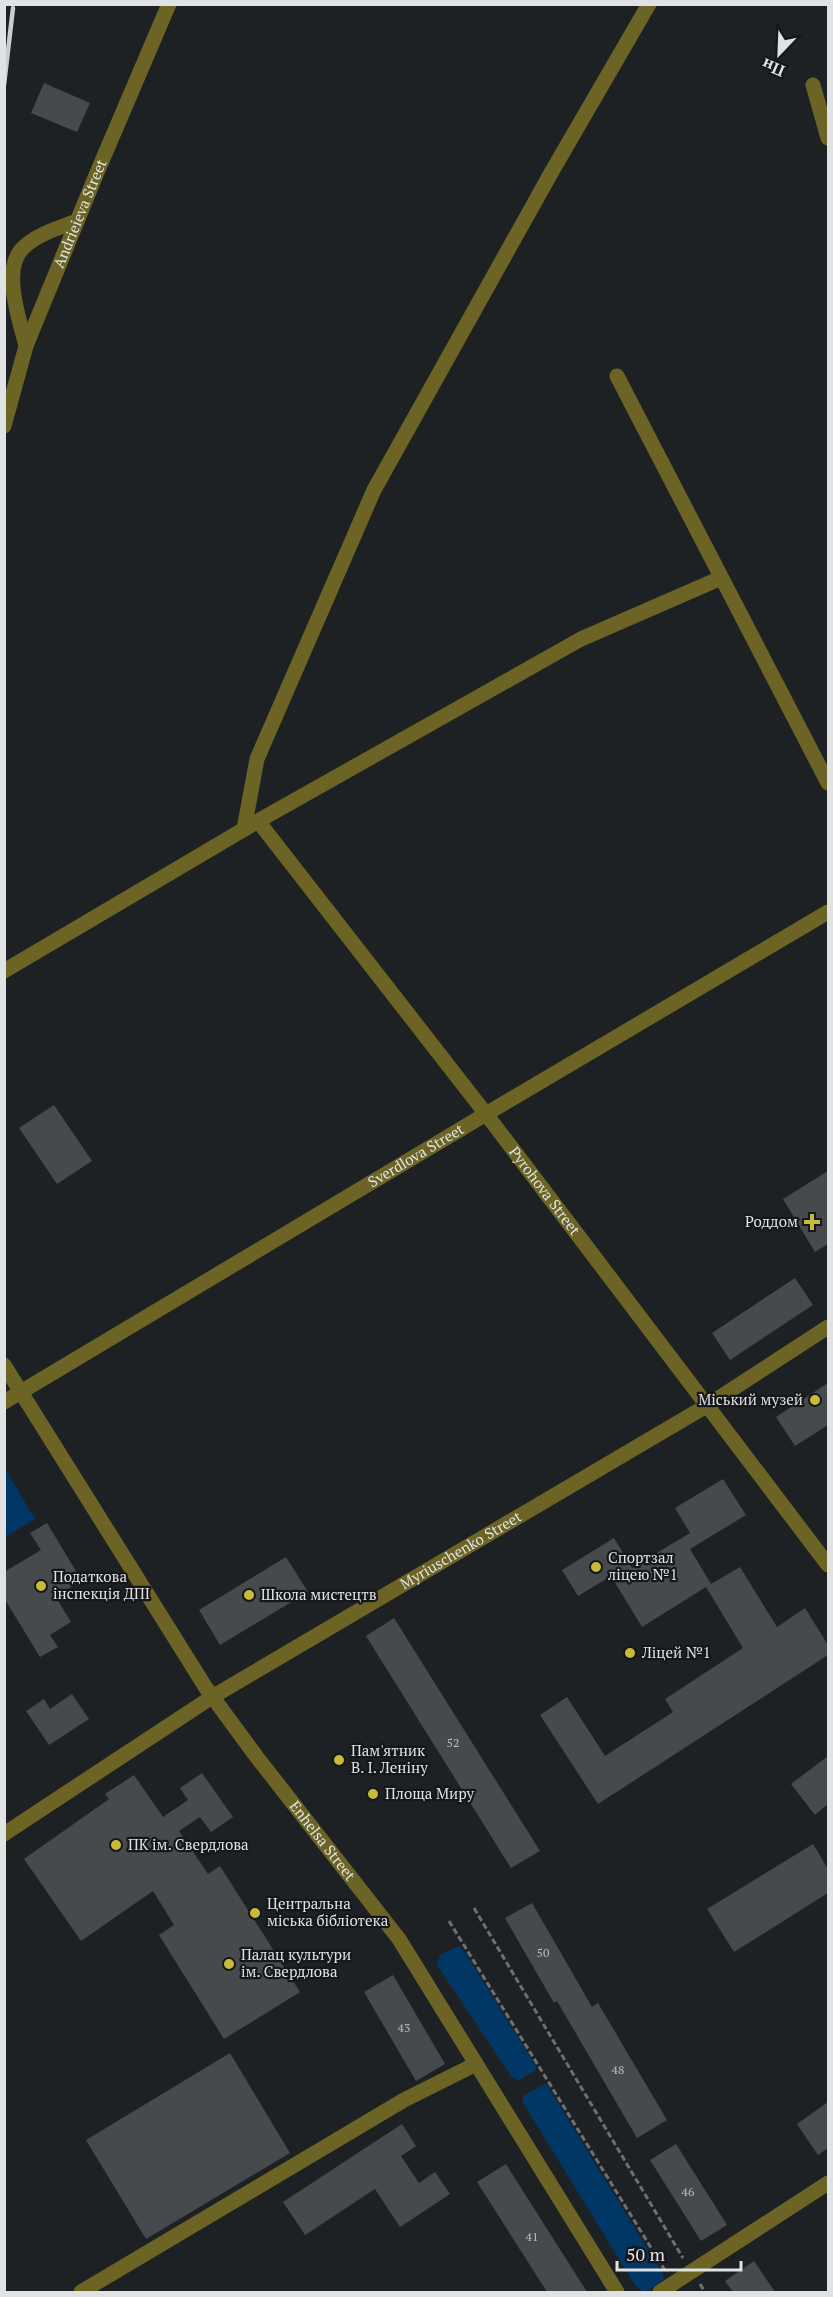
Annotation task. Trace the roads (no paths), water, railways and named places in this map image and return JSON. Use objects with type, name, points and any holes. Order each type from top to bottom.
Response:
[{"type":"street","name":"Andrieieva Street","points":[[4,426],[26,346],[169,4]]},
{"type":"street","points":[[244,830],[257,759],[374,490],[551,173],[649,4]]},
{"type":"street","points":[[813,85],[828,138]]},
{"type":"street","points":[[26,346],[15,304],[13,269],[21,249],[40,236],[77,221]]},
{"type":"street","points":[[617,376],[828,783]]},
{"type":"street","points":[[4,971],[258,821],[580,639],[721,578]]},
{"type":"street","name":"Pyrohova Street","points":[[258,821],[486,1114],[828,1565]]},
{"type":"street","name":"Sverdlova Street","points":[[4,1402],[828,912]]},
{"type":"street","name":"Myriuschenko Street","points":[[4,1834],[212,1697],[708,1405],[828,1327]]},
{"type":"street","points":[[4,1365],[21,1392]]},
{"type":"street","name":"Enhelsa Street","points":[[21,1392],[212,1697],[399,1939],[617,2292]]},
{"type":"street","points":[[81,2292],[404,2100],[476,2064]]},
{"type":"street","points":[[660,2292],[828,2183]]},
{"type":"railway","points":[[4,85],[13,8]]},
{"type":"place","name":"Роддом","points":[[812,1222]]},
{"type":"place","name":"Міський музей","points":[[815,1400]]},
{"type":"place","name":"Спортзал ліцею №1","points":[[596,1567]]},
{"type":"place","name":"Податкова інспекція ДПІ","points":[[41,1586]]},
{"type":"place","name":"Школа мистецтв","points":[[249,1595]]},
{"type":"place","name":"Ліцей №1","points":[[630,1653]]},
{"type":"place","name":"Пам'ятник В. І. Леніну","points":[[339,1760]]},
{"type":"place","name":"Площа Миру","points":[[373,1794]]},
{"type":"place","name":"ПК ім. Свердлова","points":[[116,1845]]},
{"type":"place","name":"Центральна міська бібліотека","points":[[255,1913]]},
{"type":"place","name":"Палац культури ім. Свердлова","points":[[229,1964]]}]
